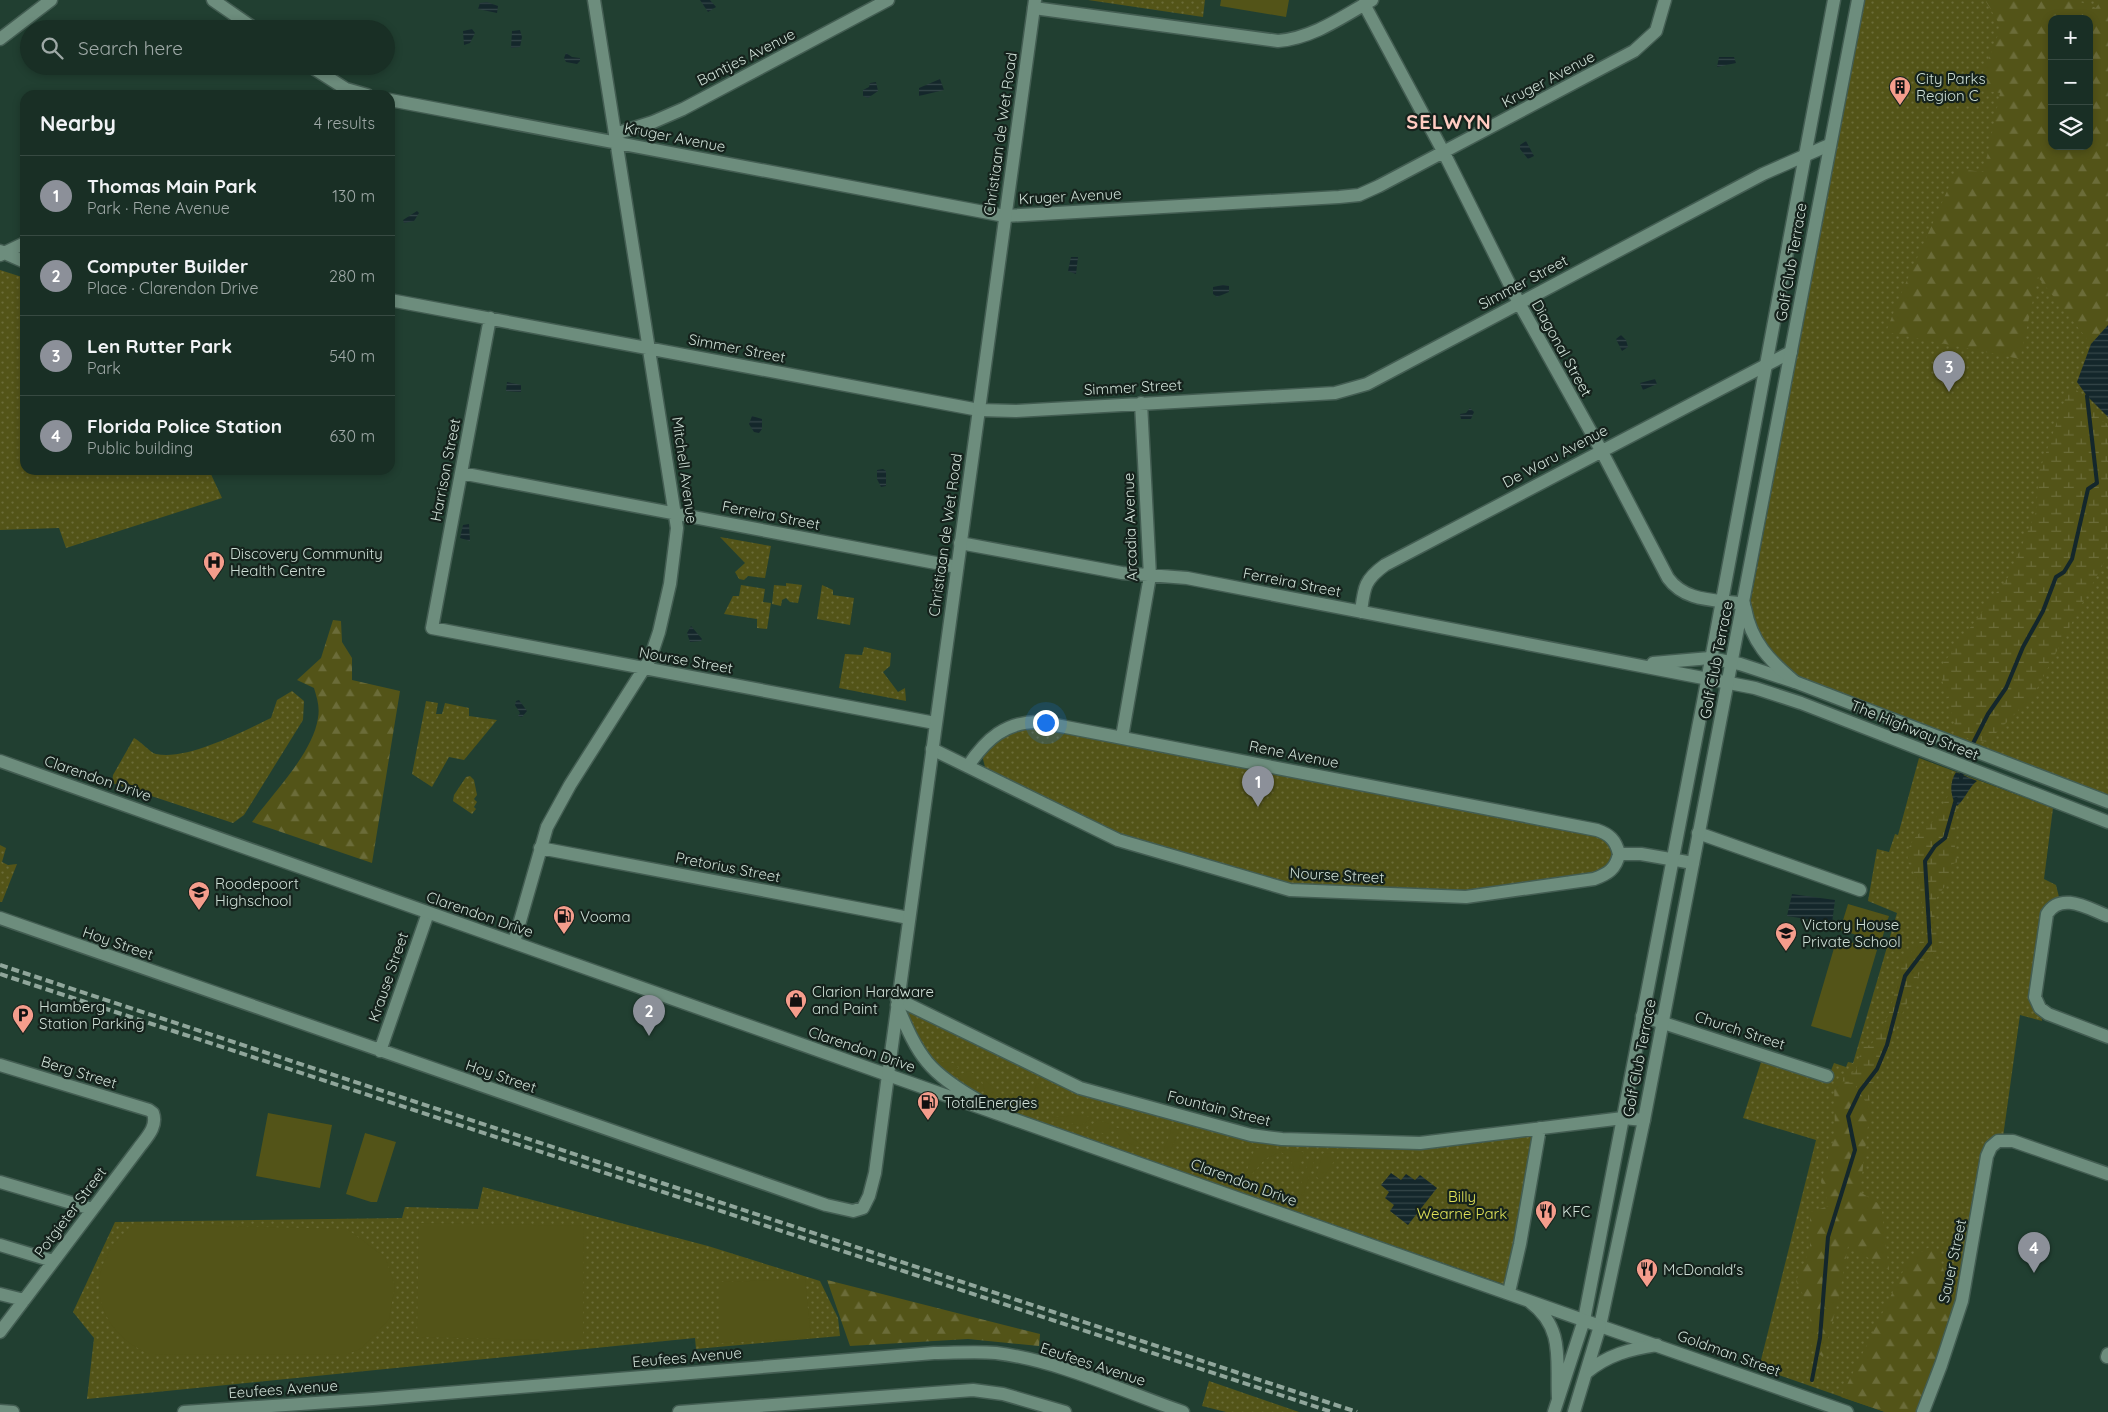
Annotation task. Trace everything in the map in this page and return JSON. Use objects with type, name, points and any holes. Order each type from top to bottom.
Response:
[{"type":"street","points":[[24,20],[51,0]]},
{"type":"street","points":[[213,0],[242,20]]},
{"type":"street","name":"Mitchell Avenue","points":[[514,942],[540,848],[548,827],[570,785],[645,669],[655,645],[670,584],[675,552],[676,514],[594,0]]},
{"type":"street","name":"Bantjes Avenue","points":[[616,138],[683,109],[888,0]]},
{"type":"street","name":"Kruger Avenue","points":[[395,101],[616,138],[1005,216],[1352,196],[1373,189],[1444,153],[1644,44],[1656,31],[1665,0]]},
{"type":"street","name":"Golf Club Terrace","points":[[1558,1398],[1584,1320],[1708,678],[1710,658],[1834,0]]},
{"type":"street","name":"Golf Club Terrace","points":[[1574,1412],[1600,1326],[1644,1120],[1858,0]]},
{"type":"street","points":[[1034,4],[1278,41],[1291,40],[1313,33],[1368,2]]},
{"type":"street","name":"Diagonal Street","points":[[1368,2],[1519,303],[1601,450],[1672,584],[1689,596],[1744,604]]},
{"type":"street","name":"Christiaan de Wet Road","points":[[888,1075],[1034,4]]},
{"type":"street","points":[[0,38],[20,23]]},
{"type":"street","points":[[320,75],[338,90]]},
{"type":"street","name":"Simmer Street","points":[[395,301],[979,410],[1016,411],[1334,393],[1355,388],[1763,174],[1829,145]]},
{"type":"street","points":[[1,253],[20,245]]},
{"type":"street","points":[[1,253],[20,260]]},
{"type":"street","name":"Harrison Street","points":[[432,628],[490,318]]},
{"type":"street","name":"De Waru Avenue","points":[[1361,612],[1367,580],[1385,565],[1791,352]]},
{"type":"street","name":"Arcadia Avenue","points":[[1122,737],[1150,576],[1141,403]]},
{"type":"street","name":"Ferreira Street","points":[[461,474],[956,567]]},
{"type":"street","name":"Ferreira Street","points":[[960,543],[1103,570],[1150,576],[1187,578],[1708,678]]},
{"type":"street","points":[[1744,604],[1749,625],[1758,646],[1770,661],[1795,682]]},
{"type":"street","name":"Nourse Street","points":[[432,628],[935,723]]},
{"type":"street","name":"Ferreira Street","points":[[1616,661],[1654,663],[1710,658]]},
{"type":"street","name":"The Highway Street","points":[[1710,658],[1731,662],[1795,682],[2108,802]]},
{"type":"street","name":"The Highway Street","points":[[1708,678],[1781,696],[2108,822]]},
{"type":"street","name":"Rene Avenue","points":[[968,766],[986,741],[998,732],[1020,723],[1040,722],[1597,830],[1608,834],[1612,838],[1619,854]]},
{"type":"street","name":"Nourse Street","points":[[932,750],[1118,840],[1290,890],[1480,896],[1594,879],[1612,870],[1619,854]]},
{"type":"street","name":"Clarendon Drive","points":[[0,761],[1509,1292],[1600,1326]]},
{"type":"street","points":[[1698,833],[1860,890]]},
{"type":"street","name":"Pretorius Street","points":[[540,848],[909,918]]},
{"type":"street","points":[[1619,854],[1692,862]]},
{"type":"street","points":[[2108,916],[2074,903],[2058,904],[2051,908],[2047,914],[2035,997],[2040,1008],[2048,1014],[2108,1037]]},
{"type":"street","name":"Krause Street","points":[[380,1051],[428,913]]},
{"type":"street","name":"Hoy Street","points":[[0,918],[826,1205],[853,1211],[859,1211],[865,1205],[872,1185],[888,1075]]},
{"type":"street","points":[[897,1002],[918,1050],[933,1071],[959,1090],[1004,1115]]},
{"type":"street","name":"Fountain Street","points":[[897,1002],[1080,1088],[1251,1135],[1282,1139],[1403,1144],[1623,1118],[1644,1120]]},
{"type":"street","name":"Church Street","points":[[1642,1016],[1827,1076]]},
{"type":"street","name":"Berg Street","points":[[0,1065],[149,1110]]},
{"type":"street","name":"Potgieter Street","points":[[0,1332],[152,1129],[154,1117],[149,1110]]},
{"type":"street","points":[[1509,1292],[1520,1244],[1540,1128]]},
{"type":"street","name":"Sauer Street","points":[[1923,1412],[1941,1366],[1962,1301],[1987,1156],[1991,1147],[1998,1141],[2024,1144],[2108,1174]]},
{"type":"street","points":[[0,1182],[92,1209]]},
{"type":"street","points":[[0,1245],[53,1262]]},
{"type":"street","points":[[0,1294],[24,1300]]},
{"type":"street","points":[[1524,1298],[1542,1313],[1554,1335],[1559,1356],[1558,1398],[1554,1412]]},
{"type":"street","name":"Goldman Street","points":[[1600,1326],[1846,1412]]},
{"type":"street","points":[[1586,1373],[1598,1363],[1617,1353],[1657,1345]]},
{"type":"street","name":"Eeufees Avenue","points":[[184,1412],[373,1400],[934,1353],[980,1352],[1021,1358],[1051,1366],[1183,1412]]},
{"type":"street","points":[[679,1412],[973,1390],[1003,1394],[1065,1412]]},
{"type":"street","points":[[0,1411],[13,1412]]},
{"type":"green space","points":[[1088,0],[1205,0],[1203,17]]},
{"type":"green space","points":[[1221,0],[1289,0],[1286,17],[1220,6]]},
{"type":"green space","points":[[1864,0],[2108,0],[2108,798],[1796,678],[1764,648],[1749,610]]},
{"type":"green space","points":[[1985,0],[2075,0],[2096,8],[2101,0],[2108,0],[2108,324],[2091,344],[2038,277],[2020,359],[1886,332],[1900,296],[1957,169],[1984,172],[2000,93],[1977,89],[2001,27]]},
{"type":"green space","points":[[0,270],[20,276],[20,475],[211,475],[222,498],[66,548],[59,528],[0,530]]},
{"type":"green space","points":[[2071,383],[2102,421],[2108,424],[2108,555],[2033,696],[1987,742],[1958,736],[1939,669],[2009,576],[2036,512],[2039,472]]},
{"type":"green space","points":[[720,537],[771,546],[765,578],[748,576],[744,580],[739,579],[735,572],[745,563]]},
{"type":"green space","points":[[786,583],[802,585],[798,603],[790,602],[786,598],[782,600],[781,606],[772,604],[774,585],[786,586]]},
{"type":"green space","points":[[741,585],[765,589],[763,602],[771,603],[767,629],[757,628],[757,619],[724,614],[733,596],[739,596]]},
{"type":"green space","points":[[822,585],[833,590],[833,595],[854,598],[850,625],[817,619]]},
{"type":"green space","points":[[333,620],[341,621],[342,642],[352,658],[352,680],[400,691],[372,863],[252,822],[300,759],[315,731],[319,710],[314,688],[297,680],[321,658]]},
{"type":"green space","points":[[864,647],[891,653],[890,666],[883,672],[898,692],[905,688],[906,701],[839,688],[845,654],[862,655]]},
{"type":"green space","points":[[292,691],[304,701],[303,720],[244,815],[233,823],[112,783],[113,775],[134,738],[156,754],[168,755],[215,744],[271,718],[277,700]]},
{"type":"green space","points":[[426,701],[438,703],[436,714],[442,714],[445,703],[469,708],[469,716],[497,720],[464,760],[449,757],[432,787],[412,774]]},
{"type":"green space","points":[[1028,726],[1543,824],[1607,839],[1615,853],[1605,872],[1467,893],[1292,886],[1125,838],[986,771],[982,755],[994,740]]},
{"type":"green space","points":[[1919,758],[2053,808],[2044,879],[2056,885],[2059,897],[2051,900],[2036,959],[2042,1021],[2020,1015],[2003,1137],[1997,1138],[1963,1277],[1942,1345],[1917,1412],[1885,1412],[1759,1368],[1816,1140],[1743,1118],[1762,1059],[1830,1073],[1834,1063],[1846,1067],[1848,1062],[1853,1063],[1897,913],[1868,901],[1877,849],[1889,852],[1895,834],[1898,835]]},
{"type":"green space","points":[[470,776],[474,780],[477,795],[474,799],[477,802],[474,807],[476,809],[472,814],[453,801],[454,795],[466,777]]},
{"type":"green space","points":[[1952,791],[1952,799],[1957,806],[1954,856],[1961,861],[1952,864],[1949,880],[1934,902],[1935,929],[1943,937],[1940,958],[1935,952],[1925,961],[1869,1091],[1870,1109],[1854,1083],[1835,1080],[1856,1071],[1862,1047],[1871,1045],[1888,1016],[1898,982],[1901,960],[1915,948],[1923,936],[1925,922],[1920,890],[1916,877],[1909,865],[1909,847],[1918,834],[1937,817]]},
{"type":"green space","points":[[0,845],[6,848],[2,862],[8,865],[17,864],[2,902],[0,902]]},
{"type":"green space","points":[[1848,904],[1889,916],[1881,942],[1840,930]]},
{"type":"green space","points":[[1837,938],[1877,950],[1851,1038],[1811,1026]]},
{"type":"green space","name":"Billy Wearne Park","points":[[902,1006],[1042,1075],[1275,1142],[1535,1133],[1506,1285],[995,1106],[933,1066]]},
{"type":"green space","points":[[932,1061],[953,1063],[959,1068],[945,1071]]},
{"type":"green space","points":[[969,1071],[974,1074],[977,1088],[955,1076]]},
{"type":"green space","points":[[981,1077],[1010,1102],[985,1092]]},
{"type":"green space","points":[[1834,1080],[1854,1083],[1870,1109],[1860,1192],[1881,1205],[1889,1270],[1848,1246],[1839,1297],[1823,1357],[1811,1348],[1810,1309],[1796,1281],[1810,1249],[1810,1212],[1829,1206],[1821,1181],[1835,1135]]},
{"type":"green space","points":[[1037,1083],[1043,1086],[1036,1107],[1029,1105]]},
{"type":"green space","points":[[268,1113],[332,1125],[320,1188],[256,1176]]},
{"type":"green space","points":[[1083,1115],[1092,1118],[1080,1126],[1052,1117]]},
{"type":"green space","points":[[1099,1120],[1109,1124],[1111,1136],[1087,1128]]},
{"type":"green space","points":[[1115,1127],[1124,1130],[1146,1150],[1119,1139]]},
{"type":"green space","points":[[1172,1128],[1179,1131],[1169,1154],[1163,1152]]},
{"type":"green space","points":[[365,1133],[396,1142],[377,1202],[346,1194]]},
{"type":"green space","points":[[1255,1148],[1304,1152],[1298,1172],[1295,1172],[1289,1156],[1280,1152],[1265,1159],[1248,1179],[1245,1176]]},
{"type":"green space","points":[[1323,1153],[1339,1154],[1323,1178],[1319,1179],[1316,1176]]},
{"type":"green space","points":[[1311,1154],[1316,1155],[1303,1196],[1298,1193]]},
{"type":"green space","points":[[483,1187],[708,1246],[820,1281],[838,1318],[840,1336],[696,1349],[695,1338],[87,1399],[94,1338],[73,1312],[115,1222],[402,1218],[405,1207],[478,1209]]},
{"type":"green space","points":[[419,1223],[584,1226],[583,1341],[417,1337]]},
{"type":"green space","points":[[137,1224],[347,1229],[385,1257],[395,1286],[389,1319],[362,1348],[346,1355],[149,1354],[129,1342],[114,1328],[104,1311],[100,1293],[100,1274],[107,1256],[119,1239]]},
{"type":"green space","points":[[1935,1244],[1956,1307],[1917,1412],[1885,1412],[1841,1397],[1909,1259]]},
{"type":"green space","points":[[805,1279],[811,1338],[721,1343],[721,1282]]},
{"type":"green space","points":[[827,1280],[1040,1334],[1039,1346],[968,1339],[850,1346]]},
{"type":"green space","points":[[1209,1381],[1299,1412],[1226,1412],[1202,1406]]},
{"type":"water","points":[[700,0],[710,0],[716,7],[708,12]]},
{"type":"water","points":[[487,2],[498,6],[497,13],[478,9],[480,3]]},
{"type":"water","points":[[472,29],[475,33],[470,43],[464,45],[463,31]]},
{"type":"water","points":[[520,30],[522,37],[520,47],[511,48],[512,31]]},
{"type":"water","points":[[566,53],[572,57],[580,58],[580,61],[577,64],[566,62],[564,58]]},
{"type":"water","points":[[1719,57],[1734,57],[1736,63],[1717,67]]},
{"type":"water","points":[[940,79],[944,90],[919,96],[919,88]]},
{"type":"water","points":[[876,82],[878,91],[868,98],[863,96],[863,90],[869,87],[870,83]]},
{"type":"water","points":[[1526,141],[1534,156],[1528,159],[1520,149],[1520,145]]},
{"type":"water","points":[[417,211],[419,213],[414,221],[404,223],[403,220]]},
{"type":"water","points":[[1071,257],[1078,257],[1076,274],[1068,271]]},
{"type":"water","points":[[1229,286],[1229,292],[1217,297],[1213,294],[1213,287]]},
{"type":"water","points":[[2108,325],[2108,417],[2087,396],[2077,382],[2091,344]]},
{"type":"water","points":[[1621,335],[1626,340],[1628,347],[1622,351],[1616,339]]},
{"type":"water","points":[[1655,379],[1657,384],[1643,390],[1640,383]]},
{"type":"water","points":[[507,382],[521,385],[521,392],[506,391]]},
{"type":"water","points":[[1470,408],[1474,412],[1471,419],[1461,419],[1460,414],[1466,413]]},
{"type":"water","points":[[752,416],[762,419],[762,429],[759,433],[754,432],[749,424]]},
{"type":"water","points":[[883,469],[886,471],[886,486],[881,487],[877,479],[877,470]]},
{"type":"water","points":[[469,524],[470,541],[460,538],[463,525]]},
{"type":"water","points":[[691,626],[702,639],[701,641],[690,642],[687,633]]},
{"type":"water","points":[[519,700],[527,711],[522,717],[518,716],[520,713],[515,705],[516,701]]},
{"type":"water","points":[[1956,772],[1977,781],[1957,806],[1951,790]]},
{"type":"water","points":[[1792,894],[1835,900],[1832,923],[1787,916]]},
{"type":"water","points":[[1391,1173],[1401,1180],[1406,1174],[1415,1180],[1420,1175],[1437,1188],[1408,1225],[1390,1211],[1394,1205],[1385,1198],[1389,1192],[1381,1185]]},
{"type":"waterway","points":[[1961,778],[1963,763],[1988,714],[2006,688],[2023,647],[2043,611],[2056,577],[2064,572],[2072,559],[2088,489],[2097,483],[2087,396]]},
{"type":"waterway","points":[[1812,1380],[1820,1338],[1828,1237],[1855,1150],[1848,1116],[1860,1091],[1877,1069],[1887,1045],[1905,976],[1930,943],[1925,861],[1935,846],[1945,838],[1956,799]]},
{"type":"railway","points":[[0,965],[1357,1412]]},
{"type":"railway","points":[[0,974],[1332,1412]]},
{"type":"place","name":"City Parks Region C","points":[[1900,106]]},
{"type":"place","name":"Len Rutter Park","points":[[1949,392]]},
{"type":"place","name":"Discovery Community Health Centre","points":[[214,581]]},
{"type":"place","name":"Thomas Main Park","points":[[1258,807]]},
{"type":"place","name":"Roodepoort Highschool","points":[[199,911]]},
{"type":"place","name":"Vooma","points":[[564,935]]},
{"type":"place","name":"Victory House Private School","points":[[1786,952]]},
{"type":"place","name":"Clarion Hardware and Paint","points":[[796,1019]]},
{"type":"place","name":"Hamberg Station Parking","points":[[23,1034]]},
{"type":"place","name":"Computer Builder","points":[[649,1036]]},
{"type":"place","name":"TotalEnergies","points":[[928,1121]]},
{"type":"place","name":"KFC","points":[[1546,1230]]},
{"type":"place","name":"Florida Police Station","points":[[2034,1273]]},
{"type":"place","name":"McDonald's","points":[[1647,1288]]},
{"type":"district","name":"SELWYN","points":[[1449,121]]}]
